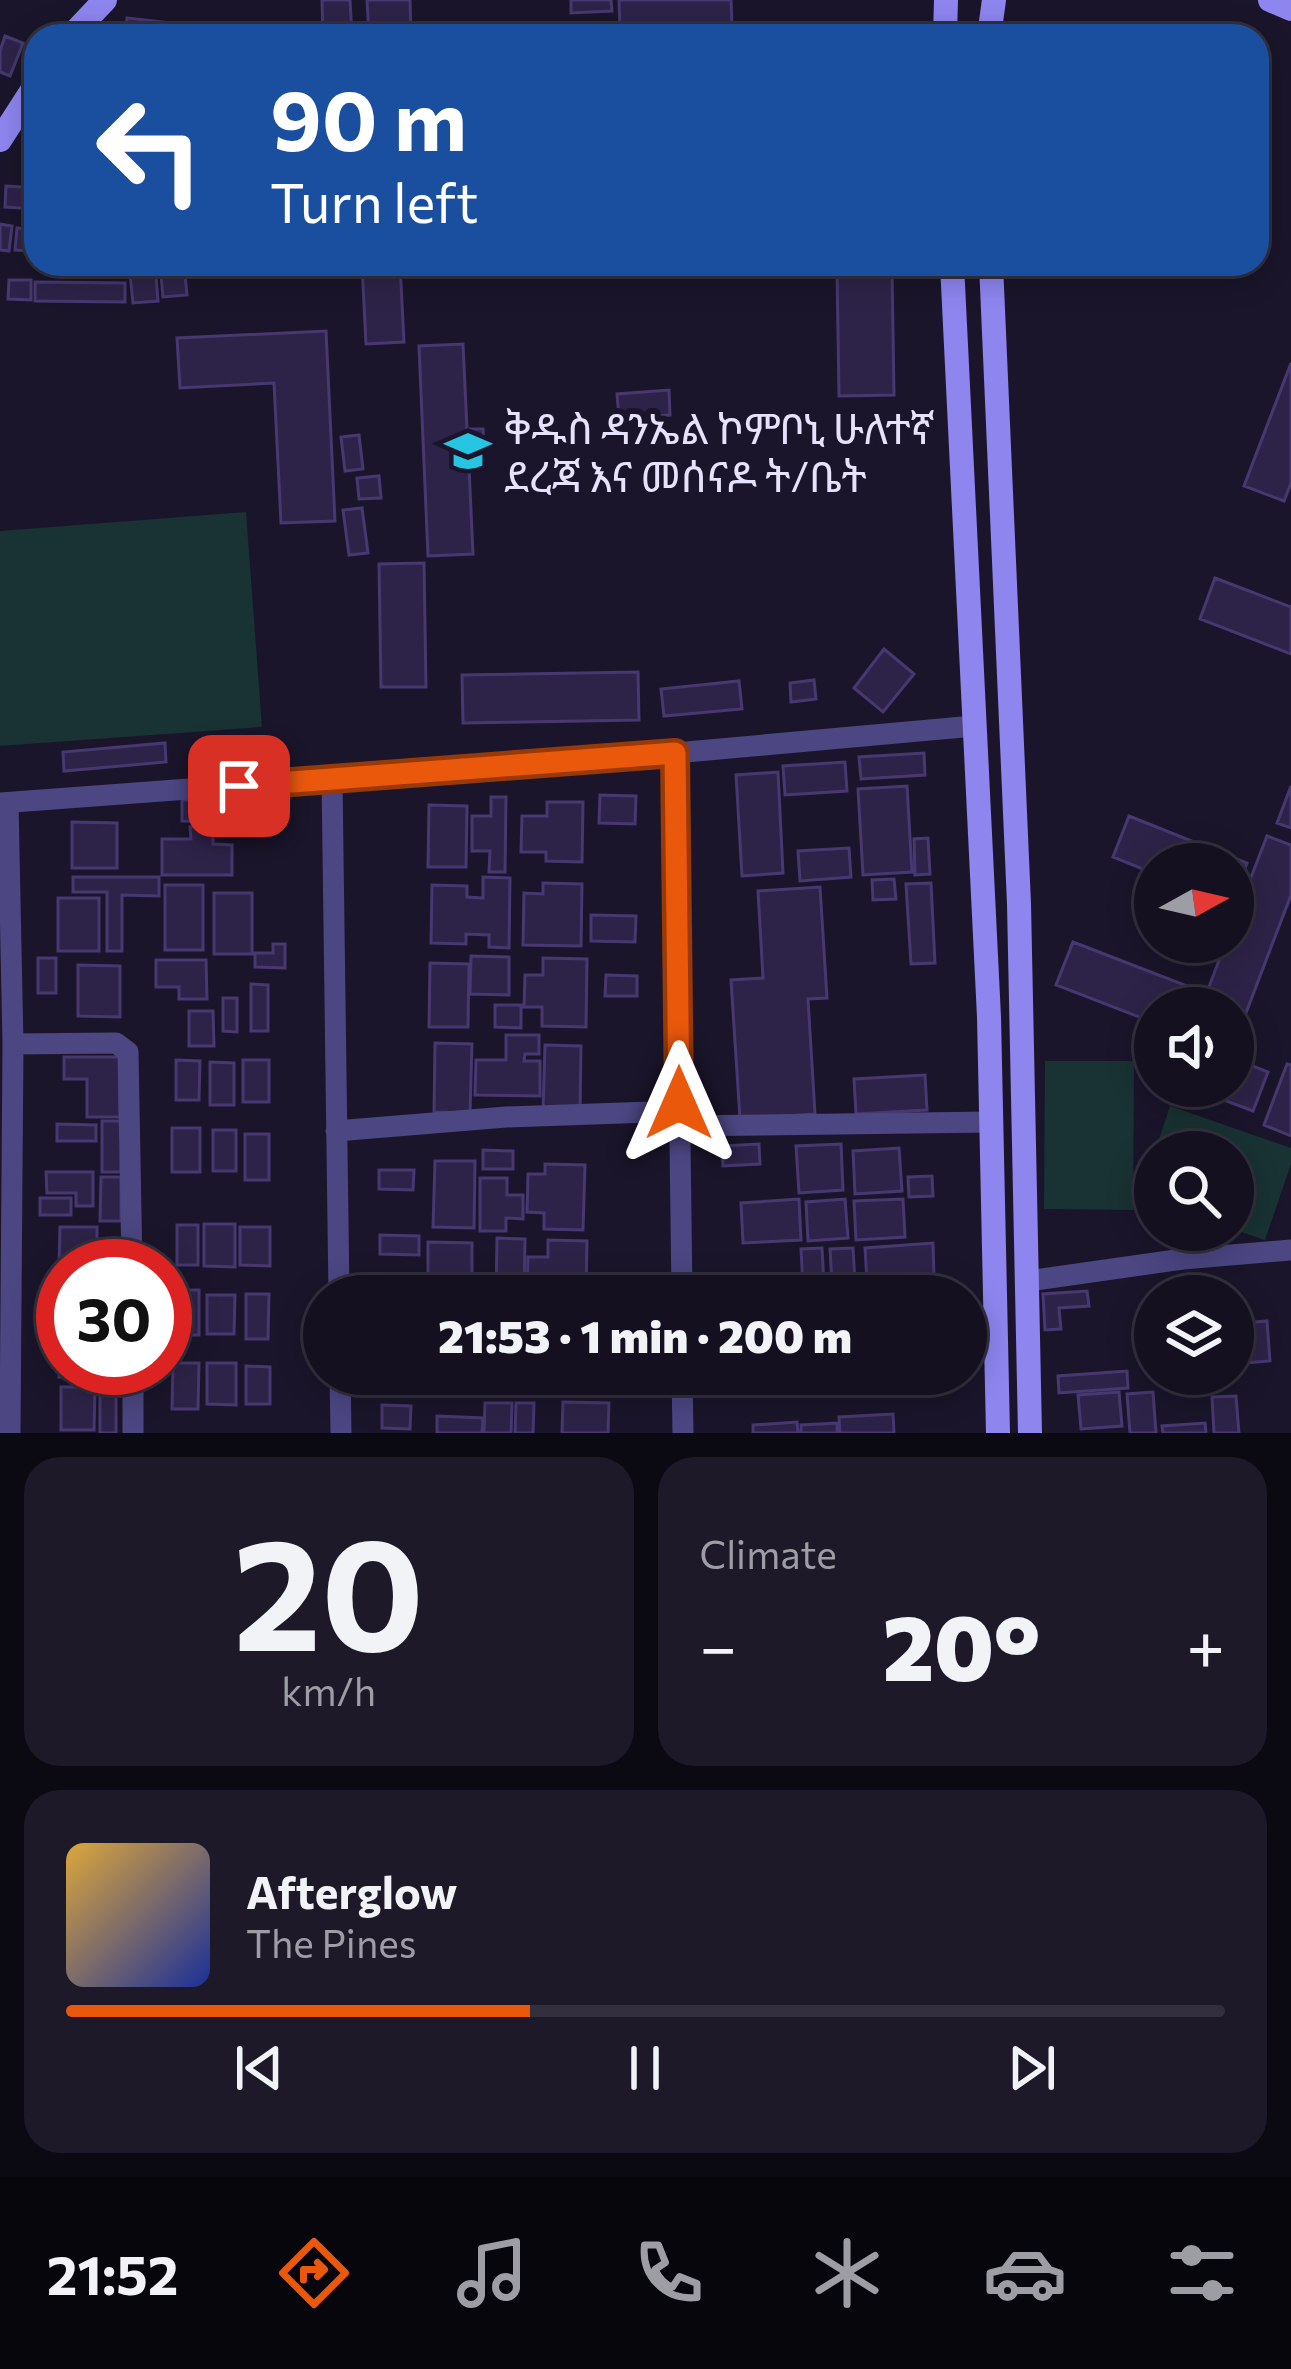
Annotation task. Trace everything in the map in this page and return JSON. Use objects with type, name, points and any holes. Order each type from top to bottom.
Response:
[{"type":"main road","points":[[82,24],[105,0]]},
{"type":"main road","points":[[1270,0],[1291,9]]},
{"type":"main road","points":[[3,125],[24,99]]},
{"type":"main road","points":[[953,276],[991,1122],[998,1433]]},
{"type":"main road","points":[[992,276],[1019,904],[1030,1433]]},
{"type":"street","points":[[10,1433],[13,1044],[4,803],[974,726]]},
{"type":"street","points":[[675,753],[682,1275]]},
{"type":"street","points":[[332,779],[338,1275]]},
{"type":"street","points":[[13,1044],[116,1043],[128,1052],[131,1239]]},
{"type":"street","points":[[336,1131],[651,1112],[991,1122]]},
{"type":"street","points":[[1028,1281],[1183,1258],[1291,1250]]},
{"type":"street","points":[[133,1395],[133,1433]]},
{"type":"street","points":[[340,1395],[341,1433]]},
{"type":"street","points":[[682,1395],[682,1433]]},
{"type":"green space","points":[[246,512],[262,727],[0,746],[0,531]]},
{"type":"green space","points":[[1045,1061],[1134,1061],[1133,1210],[1044,1209]]},
{"type":"green space","points":[[1173,1107],[1242,1131],[1162,1131]]},
{"type":"green space","points":[[1254,1135],[1291,1148],[1291,1164],[1265,1240],[1254,1236]]},
{"type":"building","points":[[322,0],[350,0],[351,24],[323,24]]},
{"type":"building","points":[[367,0],[410,0],[411,24],[368,24]]},
{"type":"building","points":[[571,0],[611,0],[612,11],[571,13]]},
{"type":"building","points":[[619,0],[731,0],[732,24],[620,24]]},
{"type":"building","points":[[127,18],[163,22],[163,24],[126,24]]},
{"type":"building","points":[[5,36],[23,43],[10,76],[0,72]]},
{"type":"building","points":[[6,186],[24,187],[24,208],[5,207]]},
{"type":"building","points":[[0,224],[12,226],[9,251],[0,250]]},
{"type":"building","points":[[17,228],[24,229],[24,251],[15,250]]},
{"type":"building","points":[[130,276],[156,276],[158,301],[133,303]]},
{"type":"building","points":[[161,276],[185,276],[187,295],[163,297]]},
{"type":"building","points":[[363,276],[401,276],[404,342],[366,344]]},
{"type":"building","points":[[837,276],[892,276],[894,395],[839,396]]},
{"type":"building","points":[[9,280],[31,280],[31,300],[8,299]]},
{"type":"building","points":[[35,282],[125,283],[125,302],[35,301]]},
{"type":"building","points":[[326,331],[335,521],[281,523],[274,383],[180,388],[177,338]]},
{"type":"building","points":[[463,344],[467,429],[483,429],[485,466],[469,467],[473,554],[428,556],[419,346]]},
{"type":"building","points":[[1291,363],[1291,483],[1284,501],[1244,486]]},
{"type":"building","points":[[669,390],[670,415],[619,419],[617,394]]},
{"type":"building","points":[[359,435],[363,469],[345,471],[341,437]]},
{"type":"building","points":[[379,476],[381,498],[359,499],[357,478]]},
{"type":"building","points":[[362,508],[368,553],[349,555],[343,510]]},
{"type":"building","points":[[424,563],[426,687],[381,687],[379,564]]},
{"type":"building","points":[[1215,578],[1291,607],[1291,654],[1200,619]]},
{"type":"building","points":[[884,649],[914,674],[883,712],[854,688]]},
{"type":"building","points":[[638,672],[639,720],[463,723],[462,675]]},
{"type":"building","points":[[814,680],[816,699],[791,702],[790,683]]},
{"type":"building","points":[[739,681],[742,709],[664,716],[661,689]]},
{"type":"building","points":[[165,743],[166,762],[64,771],[63,752]]},
{"type":"building","points":[[924,753],[925,775],[861,779],[859,757]]},
{"type":"building","points":[[845,762],[847,791],[785,795],[783,766]]},
{"type":"building","points":[[778,772],[783,873],[742,876],[736,775]]},
{"type":"building","points":[[907,786],[912,872],[863,875],[858,789]]},
{"type":"building","points":[[1291,786],[1291,828],[1277,823]]},
{"type":"building","points":[[600,795],[636,796],[635,824],[599,823]]},
{"type":"building","points":[[491,797],[506,797],[505,872],[489,872],[490,851],[472,851],[472,816],[491,816]]},
{"type":"building","points":[[182,800],[233,800],[233,822],[182,821]]},
{"type":"building","points":[[547,802],[583,802],[582,862],[546,861],[546,852],[521,852],[522,816],[547,816]]},
{"type":"building","points":[[429,805],[467,806],[466,867],[428,867]]},
{"type":"building","points":[[1129,816],[1197,843],[1134,843],[1134,866],[1113,857]]},
{"type":"building","points":[[72,822],[117,823],[117,868],[72,868]]},
{"type":"building","points":[[190,827],[213,827],[213,844],[232,845],[232,875],[162,875],[162,839],[191,839]]},
{"type":"building","points":[[1267,836],[1291,845],[1291,895],[1254,992],[1254,987],[1209,987],[1218,963],[1254,963],[1254,870]]},
{"type":"building","points":[[928,838],[930,874],[915,875],[914,839]]},
{"type":"building","points":[[849,848],[851,877],[800,881],[798,851]]},
{"type":"building","points":[[73,877],[159,877],[159,896],[122,895],[122,951],[107,951],[107,892],[73,892]]},
{"type":"building","points":[[483,877],[510,878],[509,948],[489,947],[489,935],[466,934],[466,944],[431,943],[432,885],[467,886],[467,897],[483,898]]},
{"type":"building","points":[[894,879],[896,899],[873,900],[872,880]]},
{"type":"building","points":[[543,883],[582,884],[581,946],[523,945],[524,893],[543,894]]},
{"type":"building","points":[[931,883],[935,963],[911,964],[906,884]]},
{"type":"building","points":[[165,885],[203,885],[203,950],[165,950]]},
{"type":"building","points":[[820,887],[827,998],[808,999],[815,1114],[740,1119],[731,980],[763,978],[758,891]]},
{"type":"building","points":[[214,893],[252,893],[252,954],[214,954]]},
{"type":"building","points":[[58,898],[99,898],[99,951],[58,951]]},
{"type":"building","points":[[591,915],[636,916],[635,942],[591,941]]},
{"type":"building","points":[[1073,942],[1190,987],[1134,987],[1134,1015],[1056,985]]},
{"type":"building","points":[[273,944],[285,944],[285,968],[255,967],[255,953],[273,953]]},
{"type":"building","points":[[471,956],[509,957],[509,995],[470,994]]},
{"type":"building","points":[[38,958],[56,958],[56,993],[38,993]]},
{"type":"building","points":[[543,958],[587,959],[586,1027],[542,1026],[542,1007],[524,1007],[525,975],[543,975]]},
{"type":"building","points":[[156,960],[206,960],[207,999],[179,999],[179,987],[156,987]]},
{"type":"building","points":[[430,963],[469,964],[468,1027],[429,1027]]},
{"type":"building","points":[[78,965],[120,966],[120,1017],[78,1016]]},
{"type":"building","points":[[606,975],[637,976],[637,996],[605,996]]},
{"type":"building","points":[[251,984],[268,985],[268,1031],[251,1031]]},
{"type":"building","points":[[223,998],[237,998],[237,1032],[223,1031]]},
{"type":"building","points":[[495,1005],[521,1005],[521,1028],[495,1027]]},
{"type":"building","points":[[189,1011],[213,1011],[214,1046],[189,1046]]},
{"type":"building","points":[[506,1035],[539,1035],[539,1054],[525,1054],[524,1061],[540,1061],[540,1096],[475,1095],[476,1060],[506,1060]]},
{"type":"building","points":[[435,1043],[472,1044],[470,1113],[434,1112]]},
{"type":"building","points":[[545,1045],[581,1046],[580,1112],[543,1112]]},
{"type":"building","points":[[64,1057],[120,1057],[120,1117],[87,1117],[87,1079],[64,1079]]},
{"type":"building","points":[[176,1060],[200,1061],[199,1100],[176,1100]]},
{"type":"building","points":[[243,1060],[269,1060],[269,1102],[243,1102]]},
{"type":"building","points":[[210,1062],[234,1063],[234,1105],[210,1105]]},
{"type":"building","points":[[1287,1064],[1291,1065],[1291,1136],[1264,1125]]},
{"type":"building","points":[[1254,1066],[1268,1072],[1253,1111],[1242,1107],[1254,1107]]},
{"type":"building","points":[[925,1075],[927,1110],[856,1114],[854,1079]]},
{"type":"building","points":[[102,1121],[122,1121],[121,1172],[102,1172]]},
{"type":"building","points":[[57,1124],[96,1125],[96,1141],[57,1141]]},
{"type":"building","points":[[172,1128],[200,1128],[200,1172],[172,1172]]},
{"type":"building","points":[[213,1130],[236,1130],[236,1171],[213,1171]]},
{"type":"building","points":[[245,1134],[269,1134],[269,1180],[245,1180]]},
{"type":"building","points":[[759,1144],[760,1164],[723,1166],[722,1146]]},
{"type":"building","points":[[841,1144],[843,1190],[799,1193],[796,1146]]},
{"type":"building","points":[[899,1148],[902,1191],[855,1194],[853,1151]]},
{"type":"building","points":[[483,1150],[513,1151],[513,1169],[483,1169]]},
{"type":"building","points":[[435,1161],[475,1161],[474,1228],[433,1227]]},
{"type":"building","points":[[545,1164],[585,1165],[583,1230],[544,1229],[544,1213],[527,1212],[528,1174],[545,1174]]},
{"type":"building","points":[[379,1170],[414,1170],[413,1190],[379,1189]]},
{"type":"building","points":[[46,1172],[93,1172],[93,1206],[76,1206],[76,1193],[47,1193]]},
{"type":"building","points":[[932,1176],[933,1196],[909,1197],[908,1177]]},
{"type":"building","points":[[101,1177],[121,1177],[121,1221],[100,1221]]},
{"type":"building","points":[[480,1178],[507,1178],[507,1195],[523,1195],[523,1219],[506,1218],[506,1231],[480,1231]]},
{"type":"building","points":[[40,1198],[71,1198],[71,1215],[40,1215]]},
{"type":"building","points":[[799,1199],[801,1240],[743,1243],[741,1203]]},
{"type":"building","points":[[845,1199],[848,1238],[808,1241],[806,1202]]},
{"type":"building","points":[[903,1199],[905,1237],[856,1240],[854,1201]]},
{"type":"building","points":[[204,1224],[235,1224],[235,1267],[204,1266]]},
{"type":"building","points":[[177,1225],[198,1225],[198,1265],[192,1265],[192,1239],[177,1239]]},
{"type":"building","points":[[60,1227],[97,1227],[97,1239],[60,1239]]},
{"type":"building","points":[[240,1227],[270,1227],[270,1266],[240,1265]]},
{"type":"building","points":[[380,1235],[419,1236],[419,1255],[380,1254]]},
{"type":"building","points":[[497,1238],[525,1239],[524,1275],[496,1275]]},
{"type":"building","points":[[548,1240],[587,1241],[586,1275],[527,1275],[528,1257],[548,1257]]},
{"type":"building","points":[[428,1242],[472,1243],[472,1274],[428,1274]]},
{"type":"building","points":[[933,1243],[934,1275],[867,1275],[865,1248]]},
{"type":"building","points":[[822,1248],[823,1275],[802,1275],[801,1249]]},
{"type":"building","points":[[853,1248],[855,1275],[831,1275],[830,1249]]},
{"type":"building","points":[[192,1290],[199,1290],[199,1335],[192,1335]]},
{"type":"building","points":[[1087,1291],[1089,1306],[1059,1308],[1061,1329],[1045,1330],[1043,1294]]},
{"type":"building","points":[[246,1294],[269,1294],[268,1339],[246,1339]]},
{"type":"building","points":[[207,1295],[235,1295],[234,1334],[207,1334]]},
{"type":"building","points":[[1267,1321],[1270,1361],[1254,1362],[1254,1322]]},
{"type":"building","points":[[192,1363],[199,1363],[198,1409],[172,1409],[172,1395],[192,1395]]},
{"type":"building","points":[[207,1363],[236,1363],[236,1405],[207,1404]]},
{"type":"building","points":[[246,1366],[270,1367],[270,1404],[246,1404]]},
{"type":"building","points":[[1127,1371],[1128,1388],[1059,1393],[1058,1376]]},
{"type":"building","points":[[1119,1392],[1122,1426],[1081,1429],[1078,1395]]},
{"type":"building","points":[[1127,1394],[1153,1395],[1156,1433],[1130,1433]]},
{"type":"building","points":[[61,1395],[95,1395],[94,1430],[61,1430]]},
{"type":"building","points":[[100,1395],[116,1395],[116,1433],[100,1433]]},
{"type":"building","points":[[1236,1396],[1239,1433],[1214,1433],[1212,1397]]},
{"type":"building","points":[[563,1402],[609,1403],[608,1433],[562,1433]]},
{"type":"building","points":[[485,1403],[512,1403],[511,1433],[484,1433]]},
{"type":"building","points":[[516,1403],[534,1403],[533,1433],[515,1433]]},
{"type":"building","points":[[382,1405],[411,1406],[410,1429],[382,1428]]},
{"type":"building","points":[[893,1414],[894,1433],[840,1433],[839,1417]]},
{"type":"building","points":[[437,1416],[483,1418],[482,1433],[437,1433]]},
{"type":"building","points":[[797,1422],[798,1433],[753,1433],[753,1425]]},
{"type":"building","points":[[837,1423],[837,1433],[801,1433],[801,1425]]},
{"type":"building","points":[[1205,1423],[1206,1433],[1163,1433],[1162,1426]]},
{"type":"place","name":"ቅዱስ ዳንኤል ኮምቦኒ ሁለተኛ ደረጃ እና መሰናዶ ት/ቤት","points":[[468,451]]},
{"type":"route","points":[[239,786],[675,753],[679,1103]]}]
